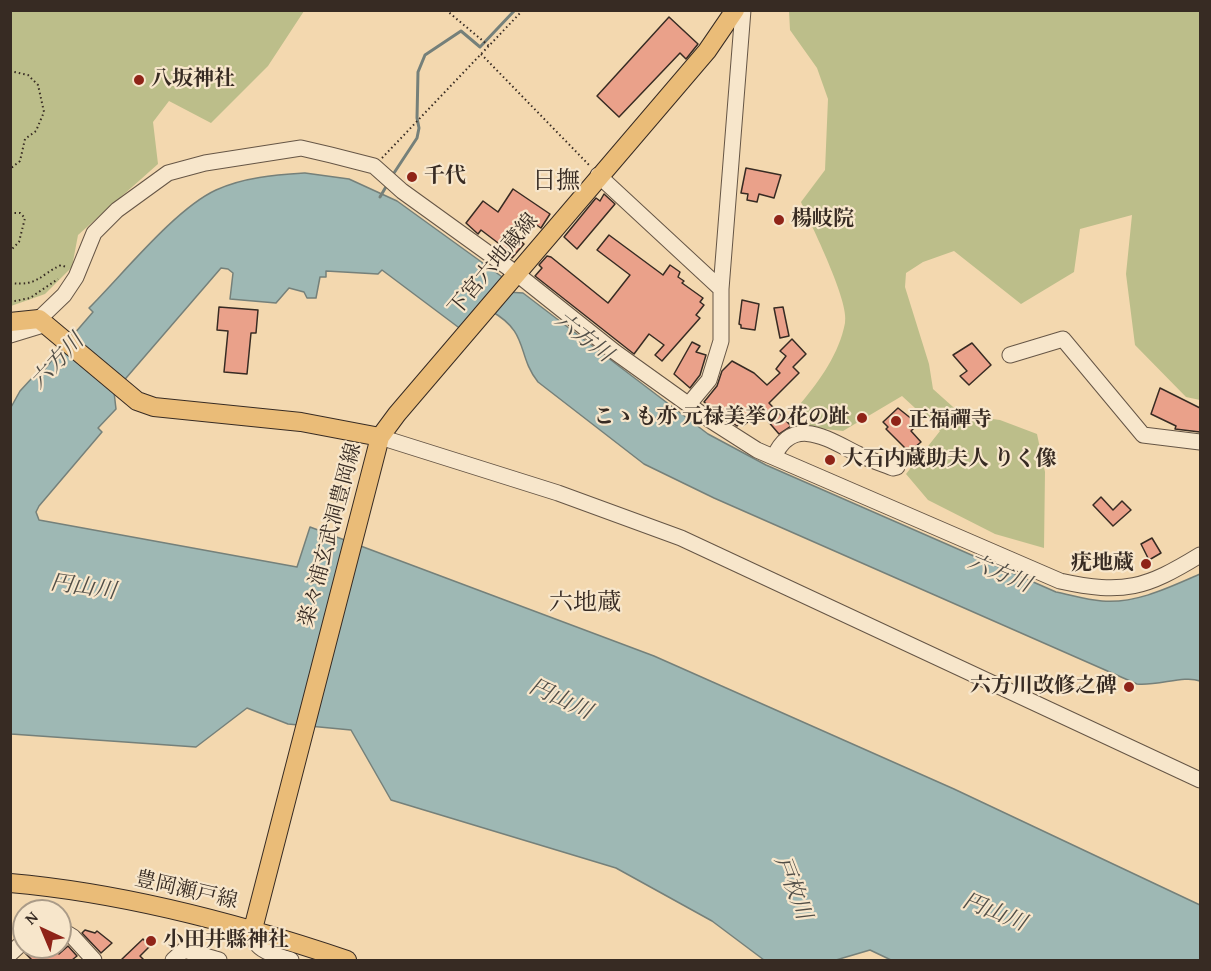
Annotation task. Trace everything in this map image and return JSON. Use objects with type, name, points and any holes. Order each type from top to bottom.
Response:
[{"type":"main road","name":"下宮六地蔵線","points":[[378,443],[465,334],[707,51],[735,10]]},
{"type":"main road","points":[[10,322],[42,322]]},
{"type":"main road","name":"楽々浦玄武洞豊岡線","points":[[42,322],[129,396],[154,407],[301,422],[378,443],[255,923]]},
{"type":"main road","name":"豊岡瀬戸線","points":[[10,883],[103,895],[255,923],[347,960]]},
{"type":"street","points":[[689,404],[709,380],[721,341],[721,289],[743,10]]},
{"type":"street","points":[[10,335],[42,322],[76,278],[94,233],[117,210],[168,173],[197,165],[300,148],[374,166],[402,191],[615,352],[757,450],[1060,581],[1088,587],[1133,587],[1153,582],[1200,555]]},
{"type":"street","points":[[598,176],[721,289]]},
{"type":"street","points":[[1010,355],[1063,339],[1143,435],[1200,442]]},
{"type":"street","points":[[774,457],[782,443],[804,433],[827,438],[860,456],[893,468],[897,467]]},
{"type":"street","points":[[378,443],[558,493],[681,538],[1200,780]]},
{"type":"street","points":[[255,923],[252,938],[256,945],[291,960]]},
{"type":"street","points":[[72,936],[94,960]]},
{"type":"street","points":[[173,960],[184,950],[219,960]]},
{"type":"path","points":[[446,10],[489,46]]},
{"type":"path","points":[[374,166],[523,10]]},
{"type":"path","points":[[481,54],[598,176]]},
{"type":"path","points":[[10,71],[28,75],[38,85],[44,112],[36,131],[25,139],[20,161],[10,169]]},
{"type":"path","points":[[10,213],[20,213],[26,218],[19,242],[10,251]]},
{"type":"path","points":[[10,283],[30,284],[61,265],[66,266],[65,270]]},
{"type":"path","points":[[10,302],[30,298],[60,278]]},
{"type":"green space","points":[[10,11],[304,11],[268,66],[211,123],[169,101],[153,122],[158,164],[78,235],[72,267],[45,294],[11,306]]},
{"type":"green space","points":[[789,11],[1200,11],[1200,400],[1186,397],[1135,345],[1126,274],[1132,215],[1080,229],[1074,272],[1021,304],[954,251],[923,262],[906,273],[905,287],[929,364],[933,389],[962,415],[1000,420],[1037,434],[1045,472],[1044,548],[995,534],[928,500],[906,474],[940,431],[902,396],[843,431],[808,427],[801,403],[822,376],[833,356],[842,334],[845,313],[836,282],[801,202],[825,170],[828,99],[817,68],[790,30]]},
{"type":"water","points":[[305,173],[349,179],[397,201],[505,279],[507,292],[523,293],[708,434],[766,465],[1056,592],[1085,599],[1127,600],[1152,594],[1200,574],[1200,681],[1186,679],[1137,684],[714,498],[644,464],[538,382],[531,372],[512,327],[503,319],[491,311],[462,330],[382,270],[378,274],[326,271],[326,277],[320,277],[316,298],[307,298],[304,292],[289,288],[276,303],[230,299],[233,273],[221,268],[114,392],[116,409],[98,428],[102,432],[39,506],[36,512],[39,520],[297,567],[310,527],[654,656],[954,789],[1200,905],[1200,960],[891,960],[870,950],[836,960],[764,960],[712,921],[616,868],[391,800],[351,730],[288,724],[247,708],[196,747],[11,734],[10,409],[20,391],[32,378],[42,373],[52,360],[74,340],[74,334],[93,312],[89,308],[150,243],[200,199],[216,190],[249,179]]},
{"type":"building","points":[[669,17],[698,44],[686,59],[680,53],[619,117],[597,96]]},
{"type":"building","points":[[746,168],[781,175],[774,198],[759,194],[757,202],[747,200],[748,194],[741,193]]},
{"type":"building","points":[[513,189],[550,214],[541,228],[525,217],[512,233],[524,244],[512,258],[504,252],[506,249],[481,230],[478,234],[466,223],[483,201],[498,212]]},
{"type":"building","points":[[604,194],[615,204],[577,249],[564,237],[596,198],[600,201]]},
{"type":"building","points":[[609,235],[663,275],[670,265],[680,272],[678,277],[684,281],[682,283],[703,298],[700,302],[704,305],[696,315],[700,318],[662,361],[655,355],[664,345],[649,334],[634,354],[535,276],[542,268],[539,265],[547,256],[551,257],[608,303],[630,275],[597,250]]},
{"type":"building","points":[[742,300],[759,304],[755,330],[741,328],[739,324]]},
{"type":"building","points":[[219,307],[258,310],[256,333],[251,333],[247,374],[224,372],[228,331],[217,330]]},
{"type":"building","points":[[783,307],[789,336],[780,338],[774,308]]},
{"type":"building","points":[[792,339],[806,354],[793,367],[799,373],[769,403],[791,426],[779,434],[760,412],[743,426],[740,423],[737,426],[704,402],[717,386],[722,371],[732,361],[754,373],[767,385],[780,373],[776,369],[786,356],[780,351]]},
{"type":"building","points":[[692,342],[700,346],[696,352],[706,355],[700,375],[690,388],[674,374]]},
{"type":"building","points":[[972,343],[991,365],[969,385],[960,376],[967,371],[953,355]]},
{"type":"building","points":[[1160,388],[1200,408],[1200,432],[1175,429],[1176,426],[1151,414]]},
{"type":"building","points":[[898,408],[918,424],[911,431],[921,442],[909,452],[886,429],[888,427],[883,422]]},
{"type":"building","points":[[1101,497],[1113,510],[1122,501],[1131,510],[1113,526],[1093,505]]},
{"type":"building","points":[[1152,538],[1161,553],[1149,560],[1141,544]]},
{"type":"building","points":[[85,930],[95,933],[97,931],[112,943],[101,953],[82,933]]},
{"type":"building","points":[[143,939],[150,946],[140,956],[144,960],[121,960]]},
{"type":"building","points":[[72,950],[77,956],[72,960],[32,960],[72,959]]},
{"type":"waterway","points":[[392,176],[417,138],[419,128],[417,118],[418,72],[425,55],[461,31],[480,47],[515,10]]},
{"type":"waterway","points":[[380,197],[387,185]]},
{"type":"place","name":"八坂神社","points":[[139,80]]},
{"type":"place","name":"千代","points":[[412,177]]},
{"type":"place","name":"楊岐院","points":[[779,220]]},
{"type":"place","name":"こゝも亦 元禄美挙の花の趾","points":[[862,418]]},
{"type":"place","name":"正福禪寺","points":[[896,421]]},
{"type":"place","name":"大石内蔵助夫人 りく像","points":[[830,460]]},
{"type":"place","name":"疣地蔵","points":[[1146,564]]},
{"type":"place","name":"六方川改修之碑","points":[[1129,687]]},
{"type":"place","name":"小田井縣神社","points":[[151,941]]},
{"type":"district","name":"日撫","points":[[556,182]]},
{"type":"district","name":"六地蔵","points":[[585,604]]},
{"type":"water label","name":"六方川","points":[[583,338]]},
{"type":"water label","name":"六方川","points":[[58,362]]},
{"type":"water label","name":"六方川","points":[[999,574]]},
{"type":"water label","name":"円山川","points":[[83,588]]},
{"type":"water label","name":"円山川","points":[[560,700]]},
{"type":"water label","name":"戸枚川","points":[[792,888]]},
{"type":"water label","name":"円山川","points":[[994,913]]}]
